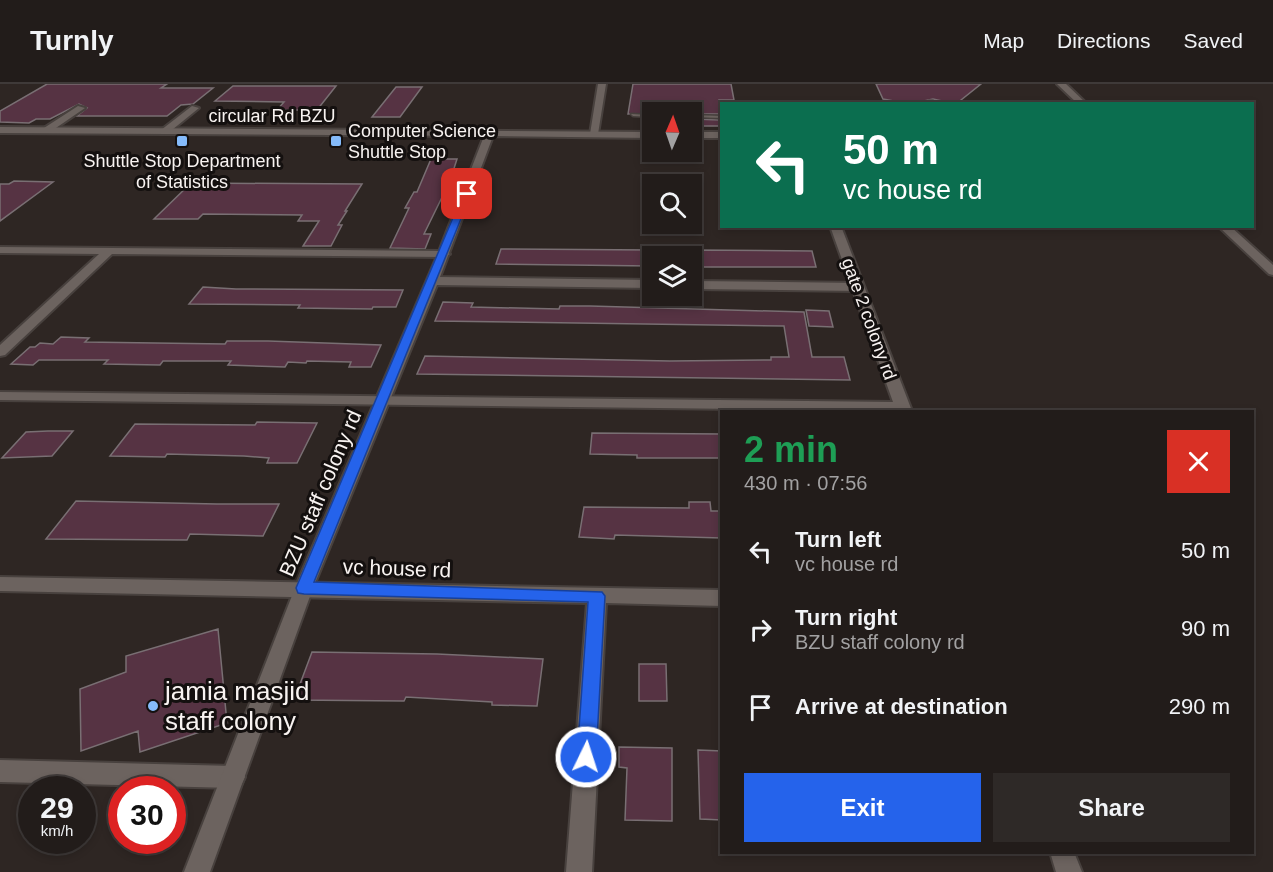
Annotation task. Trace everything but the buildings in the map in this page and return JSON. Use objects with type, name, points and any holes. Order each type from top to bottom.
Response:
[{"type":"street","points":[[594,134],[602,84]]},
{"type":"street","points":[[1061,84],[1081,102]]},
{"type":"street","points":[[47,130],[81,108]]},
{"type":"street","points":[[164,132],[195,108]]},
{"type":"street","name":"circular Rd BZU","points":[[0,130],[642,135]]},
{"type":"street","name":"BZU staff colony rd","points":[[197,872],[304,588],[433,281],[490,133]]},
{"type":"street","points":[[702,135],[720,135]]},
{"type":"street","name":"gate 2 colony rd","points":[[836,228],[903,409]]},
{"type":"street","points":[[1225,228],[1273,271]]},
{"type":"street","points":[[0,250],[444,254]]},
{"type":"street","points":[[0,352],[109,251]]},
{"type":"street","points":[[433,281],[642,284]]},
{"type":"street","points":[[702,285],[858,287]]},
{"type":"street","points":[[0,396],[903,409]]},
{"type":"street","name":"vc house rd","points":[[0,585],[304,588],[720,598]]},
{"type":"street","points":[[579,872],[597,596]]},
{"type":"street","points":[[0,771],[232,777]]},
{"type":"street","points":[[1063,854],[1069,872]]},
{"type":"lane","points":[[633,116],[642,116]]},
{"type":"lane","points":[[702,116],[720,117]]},
{"type":"place","name":"Shuttle Stop Department of Statistics","points":[[182,141]]},
{"type":"place","name":"Computer Science Shuttle Stop","points":[[336,141]]},
{"type":"place","name":"jamia masjid staff colony","points":[[153,706]]},
{"type":"route","points":[[467,194],[304,588],[597,596],[586,757]]}]
